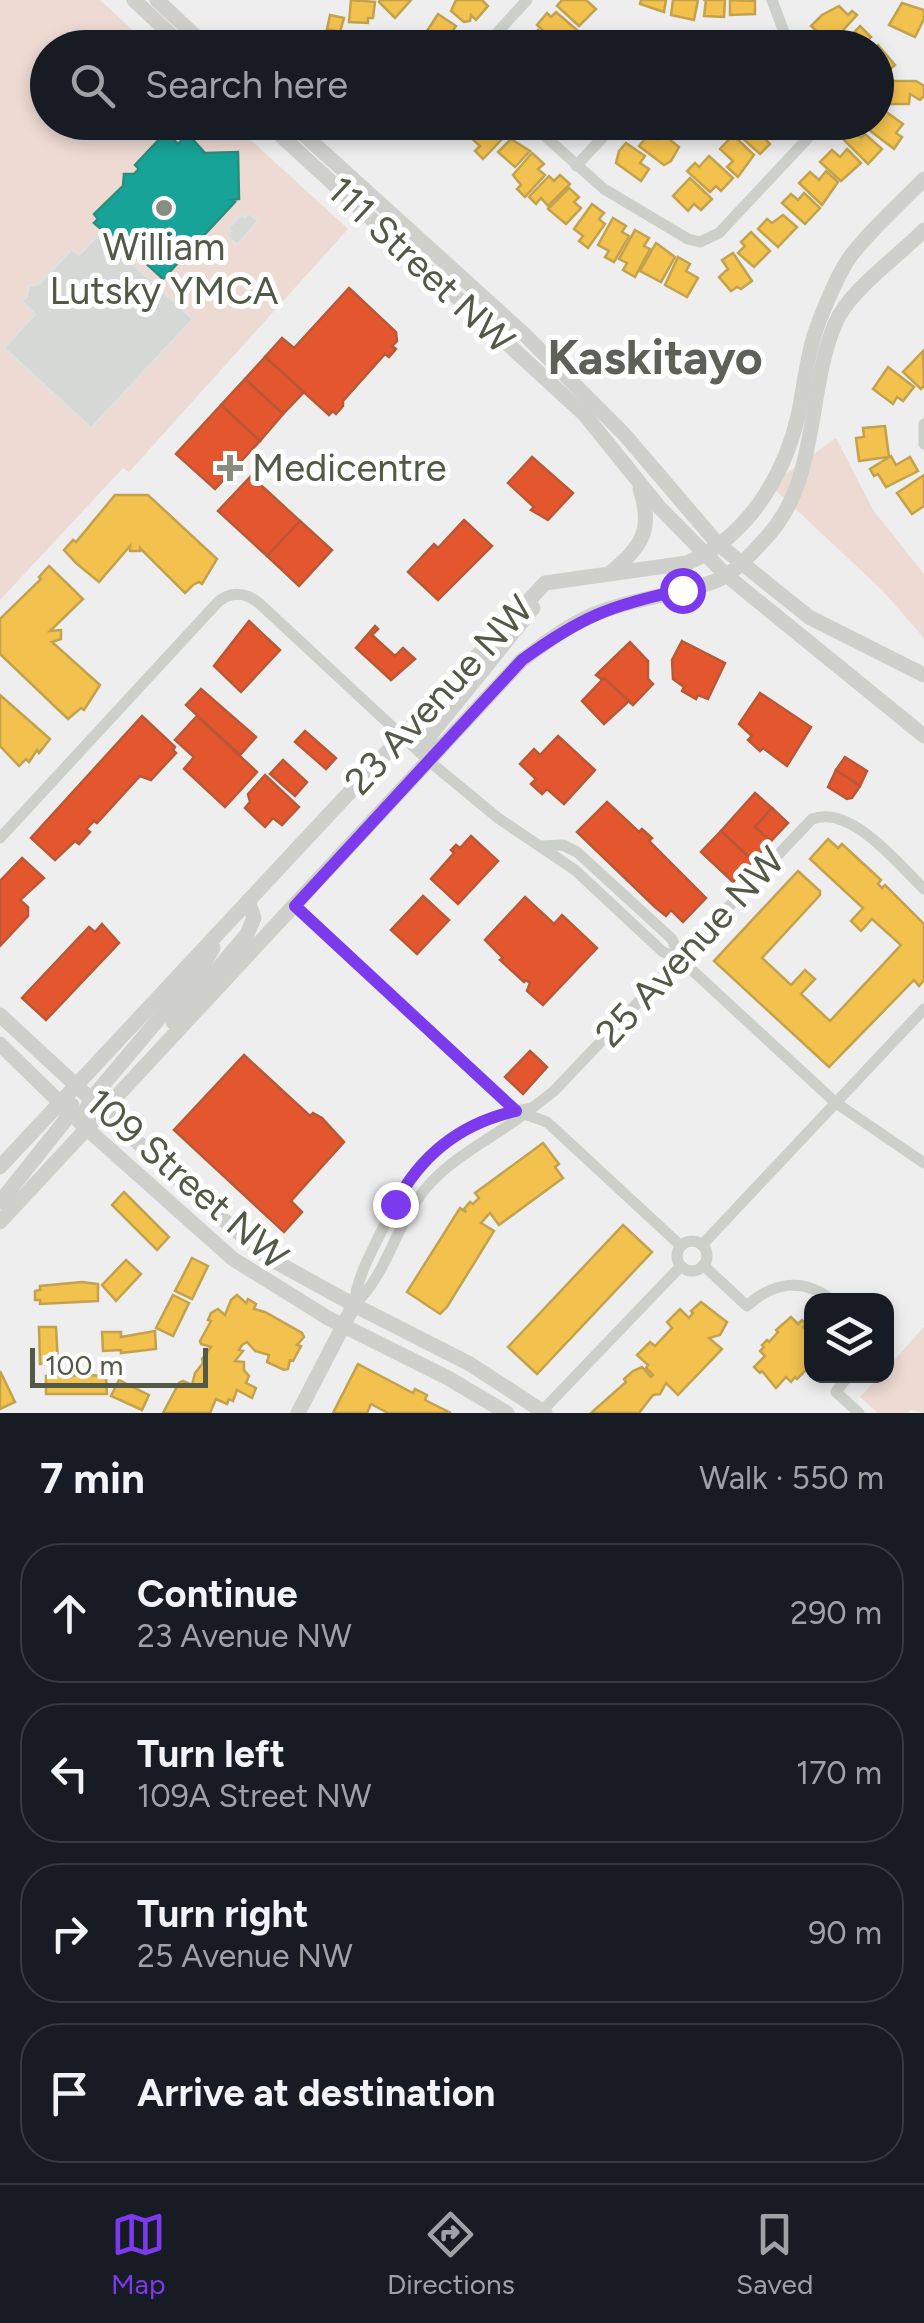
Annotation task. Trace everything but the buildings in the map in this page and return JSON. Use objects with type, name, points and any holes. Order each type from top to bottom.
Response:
[{"type":"main road","points":[[134,0],[166,30]]},
{"type":"main road","points":[[157,0],[189,30]]},
{"type":"main road","name":"111 Street NW","points":[[286,140],[585,415],[704,555],[924,736]]},
{"type":"main road","name":"111 Street NW","points":[[310,140],[524,334],[624,434],[718,544],[808,617],[924,675]]},
{"type":"main road","name":"23 Avenue NW","points":[[77,1084],[544,583],[686,563],[718,544],[760,504],[781,467],[798,417],[806,362],[815,334],[849,258],[924,179]]},
{"type":"main road","name":"23 Avenue NW","points":[[98,1104],[162,1048],[522,660],[566,627],[631,601],[726,575],[784,518],[806,455],[827,347],[837,320],[854,298],[924,230]]},
{"type":"main road","points":[[608,574],[631,556],[642,540],[646,518],[637,480]]},
{"type":"main road","points":[[429,761],[425,748],[429,737],[538,602],[537,591]]},
{"type":"main road","points":[[162,1048],[168,1028],[248,934],[254,918],[248,901]]},
{"type":"main road","points":[[0,1222],[86,1128],[84,1115],[98,1104],[200,970],[223,928]]},
{"type":"main road","name":"109 Street NW","points":[[0,1015],[267,1257],[470,1364],[543,1412]]},
{"type":"main road","name":"109 Street NW","points":[[0,1044],[86,1128],[233,1258],[343,1325],[507,1413]]},
{"type":"main road","points":[[0,1202],[77,1084]]},
{"type":"main road","points":[[0,1167],[65,1107]]},
{"type":"main road","name":"25 Avenue NW","points":[[298,1413],[354,1305]]},
{"type":"street","points":[[500,30],[527,0]]},
{"type":"street","points":[[772,0],[783,30]]},
{"type":"street","points":[[549,140],[627,205],[688,239],[706,242],[806,140]]},
{"type":"street","points":[[576,166],[600,140]]},
{"type":"street","points":[[923,426],[924,444]]},
{"type":"street","points":[[0,838],[218,602],[236,594],[250,596],[429,761],[498,818],[575,870],[663,952],[680,959],[836,1103],[924,1164]]},
{"type":"street","name":"25 Avenue NW","points":[[354,1305],[372,1288],[410,1211],[428,1186],[454,1162],[554,1091],[812,819],[840,818],[858,827],[924,889]]},
{"type":"street","points":[[295,906],[524,1111],[548,1122],[681,1246]]},
{"type":"street","points":[[702,1245],[924,1010]]},
{"type":"street","name":"25 Avenue NW","points":[[354,1305],[357,1282],[414,1172],[464,1130],[489,1117],[524,1111]]},
{"type":"street","points":[[680,1266],[677,1254],[688,1242],[702,1245],[706,1252],[704,1265]]},
{"type":"street","points":[[680,1266],[692,1271],[704,1265]]},
{"type":"street","points":[[704,1265],[747,1306],[770,1288],[784,1284],[820,1293]]},
{"type":"street","points":[[543,1412],[680,1266]]},
{"type":"street","points":[[843,1383],[836,1392],[859,1413]]},
{"type":"shaded area","points":[[0,0],[100,0],[133,30],[30,30],[30,140],[251,140],[348,229],[129,472],[123,468],[0,600]]},
{"type":"shaded area","points":[[836,438],[873,510],[924,574],[924,638],[882,590],[770,485]]},
{"type":"shaded area","points":[[924,1327],[924,1413],[878,1413],[860,1397],[873,1383],[894,1383],[894,1360]]},
{"type":"place","name":"William Lutsky YMCA","points":[[164,208]]},
{"type":"place","name":"Medicentre","points":[[230,468]]},
{"type":"district","name":"Kaskitayo","points":[[655,357]]},
{"type":"route","points":[[395,1204],[414,1172],[447,1141],[489,1117],[516,1111],[295,906],[522,660],[566,627],[595,613],[682,590]]}]
